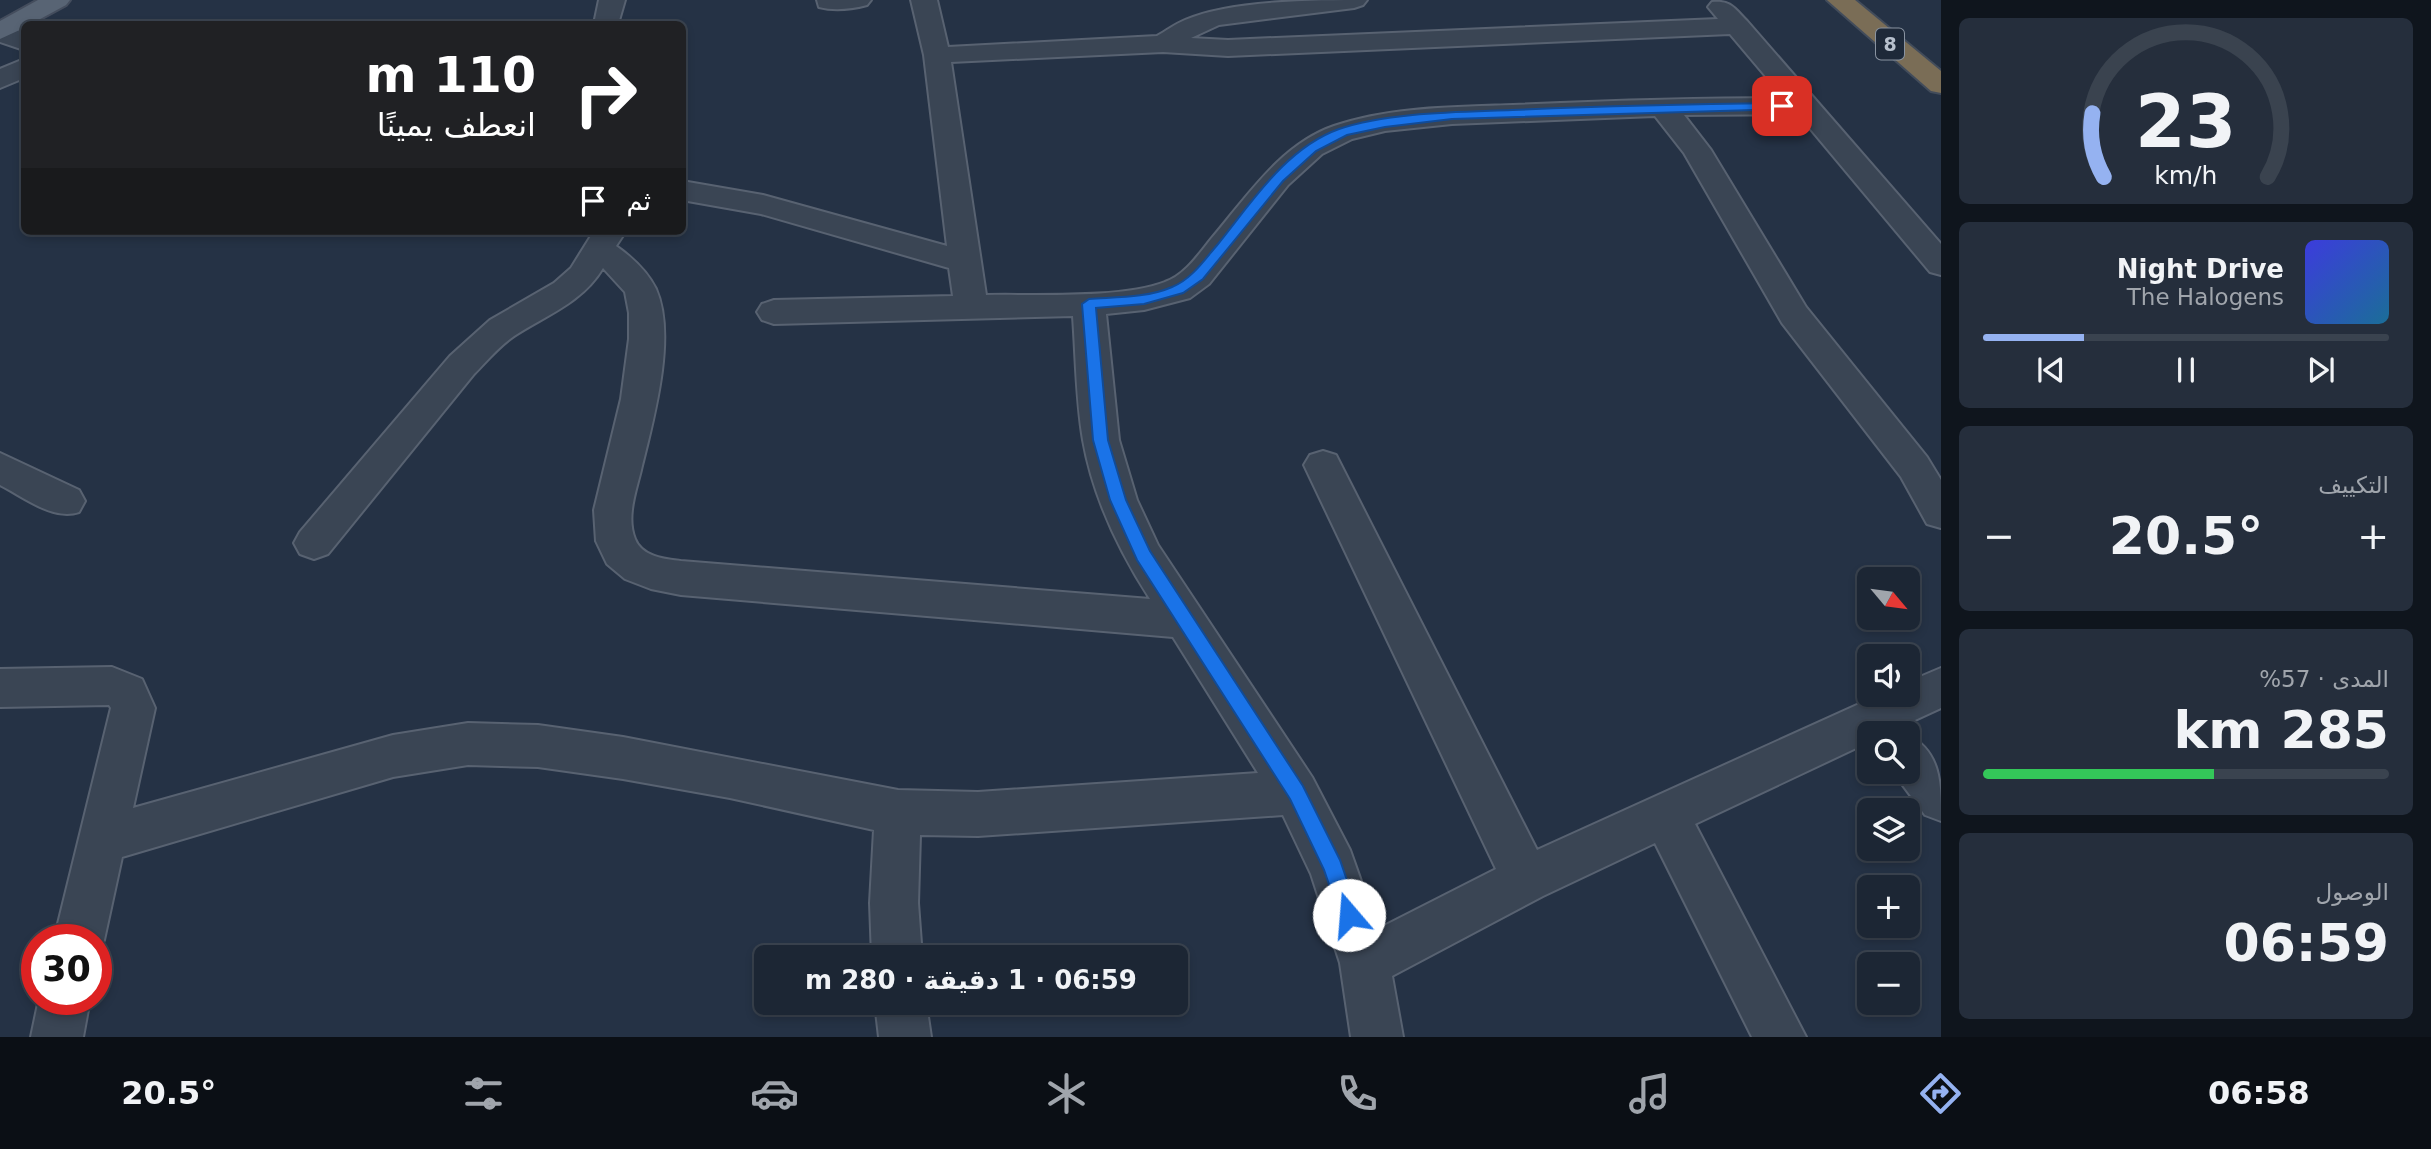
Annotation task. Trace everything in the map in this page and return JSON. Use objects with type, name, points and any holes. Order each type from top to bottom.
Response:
[{"type":"highway","name":"8","points":[[1840,0],[1941,85]]},
{"type":"main road","points":[[0,32],[57,0]]},
{"type":"street","points":[[607,21],[612,0]]},
{"type":"street","points":[[828,2],[859,0]]},
{"type":"street","points":[[924,0],[937,55],[971,309]]},
{"type":"street","points":[[1163,44],[1194,25],[1216,18],[1354,0]]},
{"type":"street","points":[[1715,0],[1941,264]]},
{"type":"street","points":[[937,55],[1163,44],[1228,48],[1738,26]]},
{"type":"street","points":[[0,32],[21,41]]},
{"type":"street","points":[[0,80],[21,69]]},
{"type":"street","points":[[774,312],[1089,304],[1144,299],[1178,290],[1198,276],[1278,178],[1312,148],[1343,132],[1385,123],[1452,116],[1662,107],[1806,106]]},
{"type":"street","points":[[1662,107],[1697,150],[1794,315],[1914,467],[1941,513]]},
{"type":"street","points":[[686,191],[763,205],[963,261]]},
{"type":"street","points":[[314,543],[487,339],[566,291],[582,276],[605,240],[640,289],[647,313],[645,359],[613,510],[612,531],[618,550],[633,566],[655,575],[681,578],[1183,620]]},
{"type":"street","points":[[1089,304],[1101,440],[1118,500],[1143,555],[1296,792],[1333,867],[1365,963],[1377,1037]]},
{"type":"street","points":[[1322,465],[1526,879]]},
{"type":"street","points":[[0,468],[66,501]]},
{"type":"street","points":[[0,688],[112,686],[127,693],[133,708],[83,924]]},
{"type":"street","points":[[1889,721],[1941,687]]},
{"type":"street","points":[[1365,963],[1526,879],[1665,815],[1857,736]]},
{"type":"street","points":[[102,840],[393,756],[468,744],[538,746],[624,758],[898,812],[990,813],[1296,792]]},
{"type":"street","points":[[1920,772],[1941,799]]},
{"type":"street","points":[[896,945],[894,903],[898,812]]},
{"type":"street","points":[[1665,815],[1780,1037]]},
{"type":"street","points":[[57,1037],[62,1015]]},
{"type":"street","points":[[902,1015],[905,1037]]},
{"type":"route","points":[[1349,915],[1333,867],[1296,792],[1143,555],[1118,500],[1101,440],[1089,304],[1144,299],[1178,290],[1198,276],[1278,178],[1312,148],[1343,132],[1385,123],[1452,116],[1662,107],[1782,106]]}]
